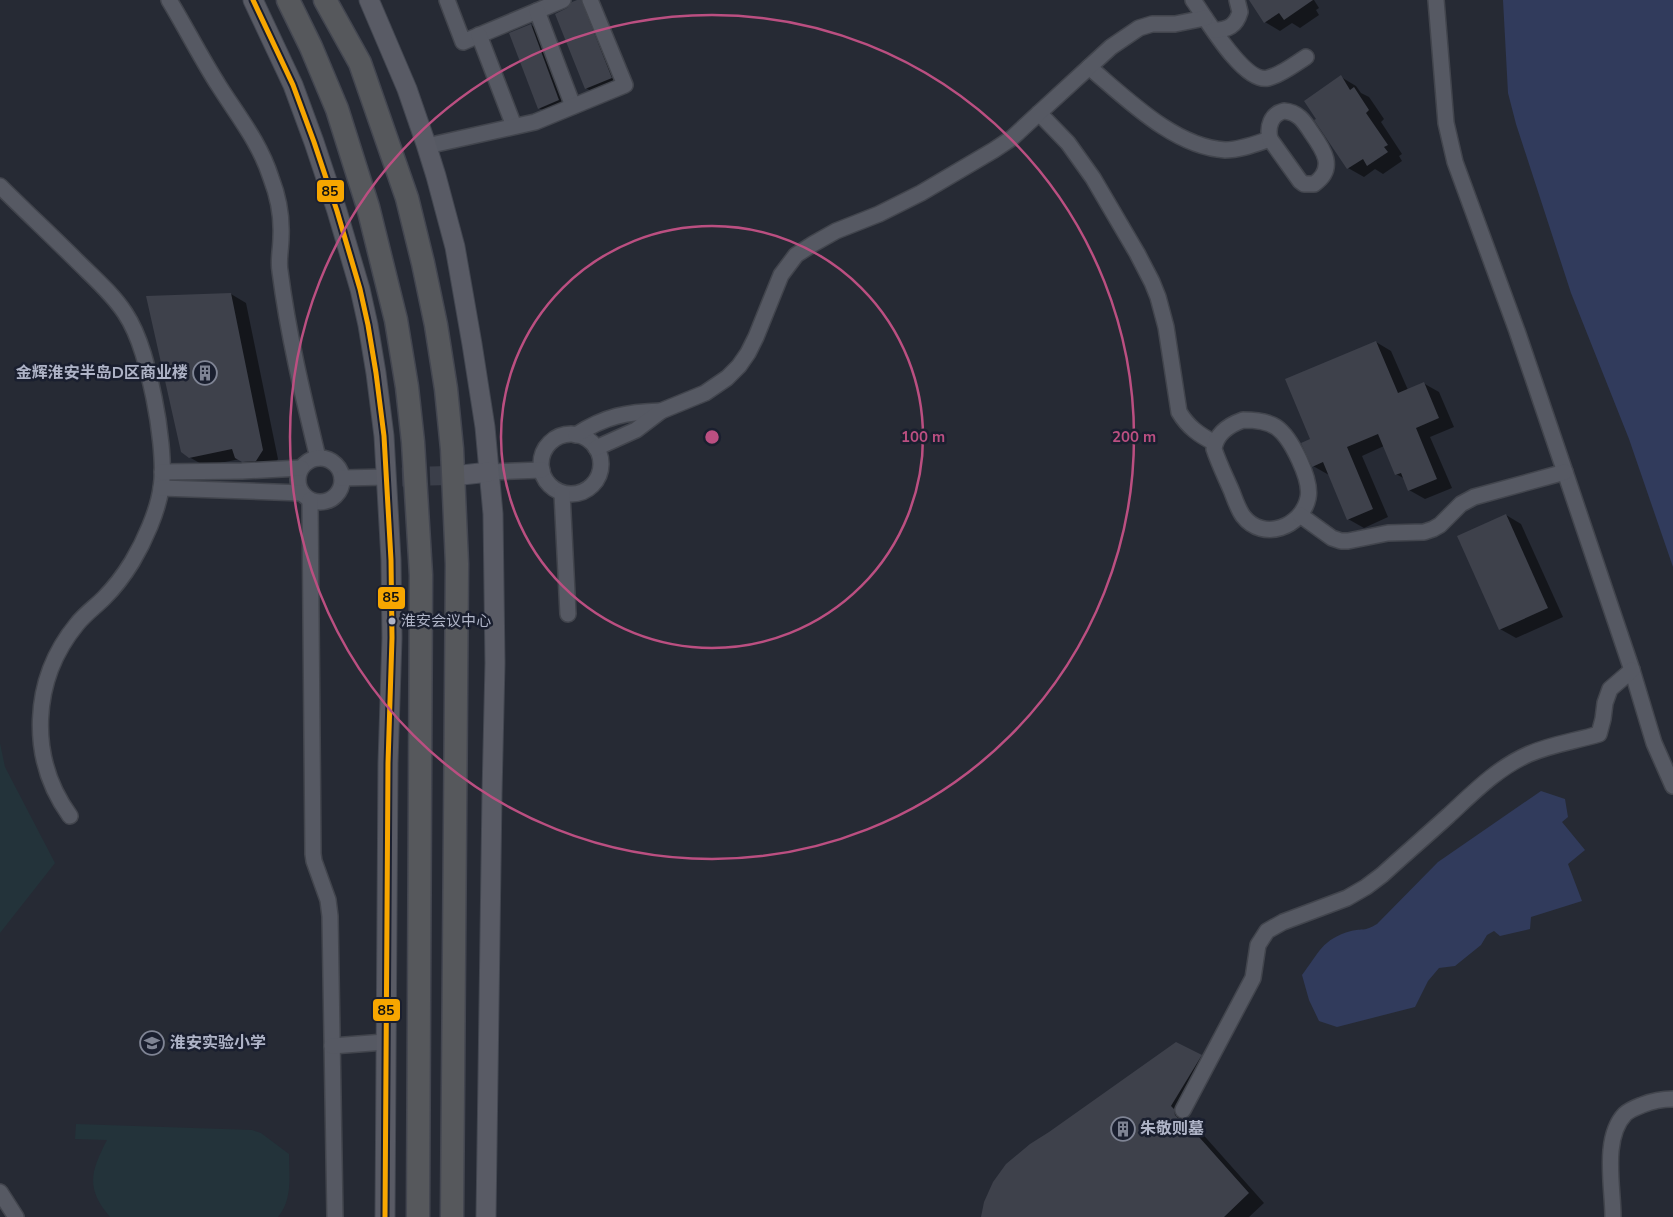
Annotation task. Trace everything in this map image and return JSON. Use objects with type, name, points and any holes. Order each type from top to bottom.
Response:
[{"type":"highway","points":[[288,0],[311,47],[337,109],[368,207],[396,320],[407,387],[413,442],[421,576],[418,1217]]},
{"type":"highway","points":[[325,0],[360,63],[407,198],[436,325],[452,449],[457,602],[452,1217]]},
{"type":"main road","points":[[253,0],[286,70],[314,142],[337,211],[360,289],[395,477],[391,560],[392,638],[388,763],[384,1217]]},
{"type":"main road","points":[[369,0],[407,89],[427,146],[454,247],[485,427],[493,514],[496,664],[491,803],[486,1217]]},
{"type":"main road","points":[[462,474],[489,472]]},
{"type":"street","points":[[169,0],[218,85],[255,141],[271,177],[281,219],[280,269],[285,304],[302,395],[318,458]]},
{"type":"street","points":[[448,0],[463,42],[563,0]]},
{"type":"street","points":[[427,146],[535,122],[625,85],[590,0]]},
{"type":"street","points":[[1193,0],[1237,63],[1253,76],[1260,78],[1275,76],[1306,57]]},
{"type":"street","points":[[596,448],[636,430],[661,411],[711,390],[727,378],[739,366],[756,337],[780,275],[796,255],[836,231],[899,204],[994,150],[1012,138],[1111,47],[1146,25],[1210,24],[1224,30],[1234,24],[1238,18],[1240,12],[1237,0]]},
{"type":"street","points":[[1436,0],[1446,123],[1455,162],[1517,330],[1632,670],[1654,743],[1673,786]]},
{"type":"street","points":[[537,11],[573,106]]},
{"type":"street","points":[[479,35],[514,126]]},
{"type":"street","points":[[1089,67],[1159,123],[1198,144],[1226,150],[1241,148],[1270,139]]},
{"type":"street","points":[[1284,111],[1296,113],[1324,150],[1327,164],[1322,176],[1314,184],[1304,184],[1270,139],[1270,127],[1275,115],[1284,111]]},
{"type":"street","points":[[1039,113],[1068,143],[1093,178],[1137,253],[1152,282],[1166,326],[1179,412],[1184,421],[1193,430],[1215,443]]},
{"type":"street","points":[[0,186],[98,282],[125,313],[134,328],[138,340],[157,411],[162,488],[152,518],[132,562],[119,581],[77,624],[60,647],[54,658],[43,690],[41,736],[43,757],[50,782],[70,816]]},
{"type":"street","points":[[576,435],[598,422],[621,414],[661,411]]},
{"type":"street","points":[[1243,420],[1263,422],[1275,426],[1282,431],[1293,447],[1303,471],[1308,490],[1308,498],[1300,515],[1288,524],[1266,530],[1258,528],[1244,516],[1214,449],[1215,443],[1226,429],[1234,423],[1243,420]]},
{"type":"street","points":[[566,435],[584,437],[596,448],[600,456],[601,465],[595,482],[588,489],[571,494],[562,492],[549,484],[542,470],[542,460],[544,451],[557,438],[566,435]]},
{"type":"street","points":[[162,472],[242,472],[301,468],[312,459],[318,458],[332,461],[337,465],[342,478],[338,492],[332,498],[319,502],[306,496],[162,488]]},
{"type":"street","points":[[301,468],[298,481],[306,496],[313,854],[314,862],[328,900],[330,916],[334,1217]]},
{"type":"street","points":[[489,472],[542,470]]},
{"type":"street","points":[[1300,515],[1332,538],[1341,541],[1388,533],[1424,532],[1440,524],[1461,504],[1474,497],[1565,472]]},
{"type":"street","points":[[342,478],[395,477]]},
{"type":"street","points":[[562,492],[568,614]]},
{"type":"street","points":[[1183,1110],[1254,978],[1258,945],[1267,932],[1283,922],[1347,898],[1366,888],[1476,788],[1512,763],[1529,754],[1556,744],[1599,734],[1603,719],[1604,703],[1610,688],[1632,670]]},
{"type":"street","points":[[332,1046],[385,1042]]},
{"type":"street","points":[[1613,1217],[1611,1158],[1612,1144],[1619,1122],[1626,1113],[1638,1107],[1655,1101],[1673,1099]]},
{"type":"street","points":[[0,1192],[16,1217]]},
{"type":"shaded area","points":[[0,743],[5,767],[55,863],[0,933]]},
{"type":"shaded area","points":[[76,1124],[252,1130],[261,1133],[289,1154],[289,1187],[286,1203],[278,1217],[110,1217],[97,1197],[93,1179],[97,1161],[107,1140],[75,1139]]},
{"type":"water","points":[[1503,0],[1673,0],[1673,567],[1629,439],[1571,293],[1516,124],[1508,93]]},
{"type":"water","points":[[1541,791],[1565,799],[1568,817],[1562,822],[1585,850],[1568,864],[1582,901],[1531,917],[1530,929],[1500,936],[1494,931],[1487,935],[1481,945],[1455,966],[1439,968],[1428,981],[1415,1007],[1337,1027],[1319,1021],[1309,1000],[1302,975],[1322,948],[1341,934],[1366,929],[1377,924],[1438,862]]},
{"type":"building","points":[[577,0],[581,0],[612,78],[585,89],[555,14]]},
{"type":"building","points":[[1249,0],[1313,0],[1284,20],[1279,13],[1264,23]]},
{"type":"building","points":[[531,24],[559,100],[538,109],[509,33]]},
{"type":"building","points":[[1341,75],[1350,90],[1354,87],[1369,110],[1366,113],[1388,145],[1384,147],[1388,152],[1367,166],[1363,159],[1347,169],[1314,120],[1316,119],[1304,101]]},
{"type":"building","name":"金辉淮安半岛D区商业楼","points":[[231,293],[263,450],[256,461],[242,462],[235,458],[232,449],[189,458],[181,452],[146,296]]},
{"type":"building","points":[[1376,341],[1398,393],[1424,382],[1439,418],[1416,428],[1437,479],[1408,491],[1401,473],[1395,475],[1378,434],[1347,447],[1373,509],[1347,520],[1323,462],[1312,467],[1301,443],[1310,439],[1285,379]]},
{"type":"building","points":[[1506,514],[1548,608],[1499,630],[1457,536]]},
{"type":"building","name":"朱敬则墓","points":[[1176,1042],[1202,1055],[1171,1106],[1174,1109],[1175,1115],[1183,1119],[1249,1193],[1224,1217],[981,1217],[984,1202],[993,1182],[1006,1164],[1030,1144]]},
{"type":"tunnel","points":[[402,477],[462,475]]},
{"type":"transit line","name":"85","points":[[253,0],[293,85],[337,211],[360,289],[368,325],[384,436],[391,560],[392,638],[388,763],[385,1217]]},
{"type":"place","name":"金辉淮安半岛D区商业楼","points":[[205,373]]},
{"type":"place","name":"淮安会议中心","points":[[392,621]]},
{"type":"place","name":"淮安实验小学","points":[[152,1043]]},
{"type":"place","name":"朱敬则墓","points":[[1123,1129]]}]
